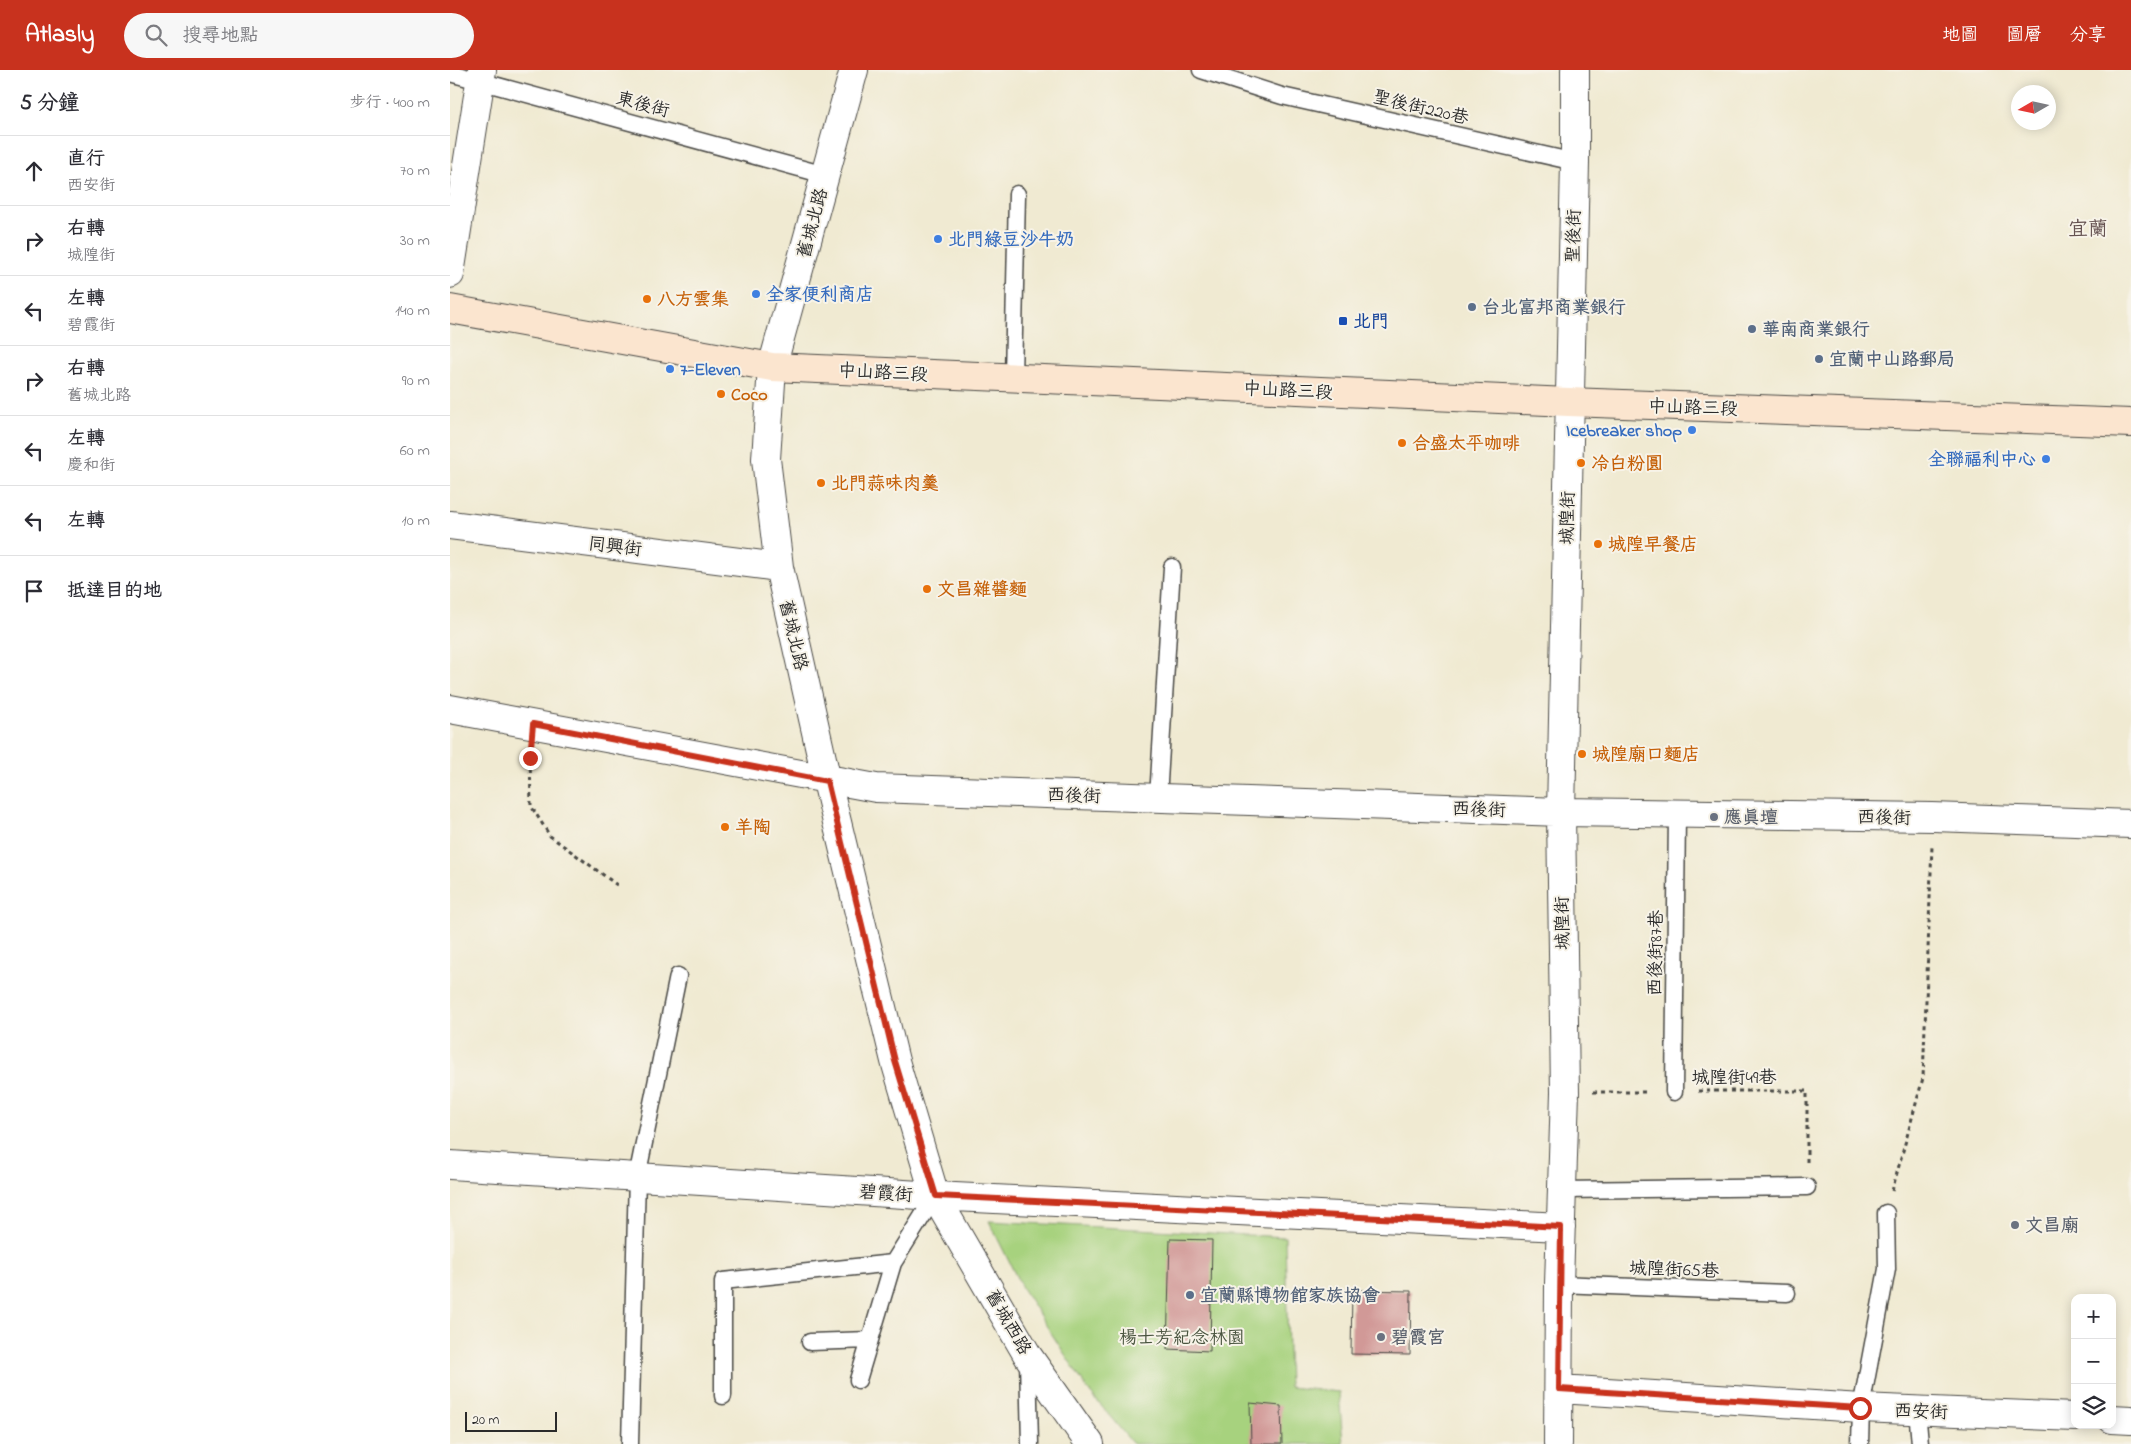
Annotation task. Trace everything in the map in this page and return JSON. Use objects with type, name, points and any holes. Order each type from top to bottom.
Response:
[{"type":"street","name":"舊城北路","points":[[854,70],[772,367],[766,459],[779,567],[827,781],[895,1061],[936,1196]]},
{"type":"street","name":"聖後街","points":[[1569,402],[1575,162],[1575,70]]},
{"type":"street","points":[[450,274],[481,75]]},
{"type":"street","name":"中山路三段","points":[[450,309],[772,367],[1569,402],[2131,423]]},
{"type":"street","name":"城隍街","points":[[1558,1444],[1559,1284],[1565,1092],[1561,812],[1569,402]]},
{"type":"street","name":"同興街","points":[[450,525],[779,567]]},
{"type":"street","name":"西後街","points":[[450,709],[827,781],[876,788],[1561,812],[1933,817],[2131,824]]},
{"type":"street","name":"碧霞街","points":[[450,1165],[936,1196],[1561,1227]]},
{"type":"street","name":"舊城西路","points":[[936,1196],[1028,1356],[1090,1444]]},
{"type":"street","name":"西安街","points":[[1559,1389],[1860,1408],[2071,1417]]},
{"type":"street","points":[[2116,1419],[2131,1420]]},
{"type":"lane","name":"聖後街220巷","points":[[1200,70],[1282,96],[1575,162]]},
{"type":"lane","name":"東後街","points":[[450,73],[481,75],[825,175]]},
{"type":"lane","points":[[1013,377],[1017,194]]},
{"type":"lane","points":[[1158,798],[1172,566]]},
{"type":"lane","name":"西後街87巷","points":[[1674,1092],[1677,814]]},
{"type":"lane","points":[[630,1444],[637,1177],[678,976]]},
{"type":"lane","points":[[1562,1190],[1807,1186]]},
{"type":"lane","points":[[858,1380],[893,1263],[936,1196]]},
{"type":"lane","points":[[1860,1444],[1860,1408],[1887,1269],[1886,1213]]},
{"type":"lane","points":[[723,1396],[723,1281],[893,1263]]},
{"type":"lane","name":"城隍街65巷","points":[[1559,1284],[1787,1293]]},
{"type":"lane","points":[[810,1342],[870,1340]]},
{"type":"lane","points":[[1028,1356],[1030,1444]]},
{"type":"lane","points":[[1917,1410],[1920,1444]]},
{"type":"path","points":[[533,724],[530,758],[531,806],[550,836],[617,885]]},
{"type":"path","points":[[1886,1213],[1923,1078],[1933,817]]},
{"type":"path","name":"城隍街49巷","points":[[1565,1092],[1807,1091],[1807,1186]]},
{"type":"green space","name":"楊士芳紀念林園","points":[[989,1221],[1285,1237],[1289,1387],[1339,1392],[1343,1444],[1133,1444],[1088,1390],[1022,1288]]},
{"type":"building","name":"宜蘭縣博物館家族協會","points":[[1170,1239],[1212,1240],[1210,1351],[1167,1349]]},
{"type":"building","name":"碧霞宮","points":[[1352,1290],[1411,1291],[1410,1355],[1351,1354]]},
{"type":"building","points":[[1250,1403],[1281,1406],[1282,1444],[1251,1444]]},
{"type":"place","name":"北門綠豆沙牛奶","points":[[938,239]]},
{"type":"place","name":"全家便利商店","points":[[756,294]]},
{"type":"place","name":"八方雲集","points":[[647,299]]},
{"type":"place","name":"台北富邦商業銀行","points":[[1472,307]]},
{"type":"place","name":"北門","points":[[1343,321]]},
{"type":"place","name":"華南商業銀行","points":[[1752,329]]},
{"type":"place","name":"宜蘭中山路郵局","points":[[1819,359]]},
{"type":"place","name":"7-Eleven","points":[[670,369]]},
{"type":"place","name":"Coco","points":[[721,394]]},
{"type":"place","name":"Icebreaker shop","points":[[1692,430]]},
{"type":"place","name":"合盛太平咖啡","points":[[1402,443]]},
{"type":"place","name":"全聯福利中心","points":[[2046,459]]},
{"type":"place","name":"冷白粉圓","points":[[1581,463]]},
{"type":"place","name":"北門蒜味肉羹","points":[[821,483]]},
{"type":"place","name":"城隍早餐店","points":[[1598,544]]},
{"type":"place","name":"文昌雜醬麵","points":[[927,589]]},
{"type":"place","name":"城隍廟口麵店","points":[[1582,754]]},
{"type":"place","name":"應真壇","points":[[1714,817]]},
{"type":"place","name":"羊陶","points":[[725,827]]},
{"type":"place","name":"文昌廟","points":[[2015,1225]]},
{"type":"place","name":"宜蘭縣博物館家族協會","points":[[1190,1295]]},
{"type":"place","name":"碧霞宮","points":[[1381,1337]]},
{"type":"district","name":"宜蘭","points":[[2088,228]]},
{"type":"route","points":[[530,758],[533,724],[827,781],[895,1061],[936,1196],[1561,1227],[1559,1389],[1860,1408]]}]
